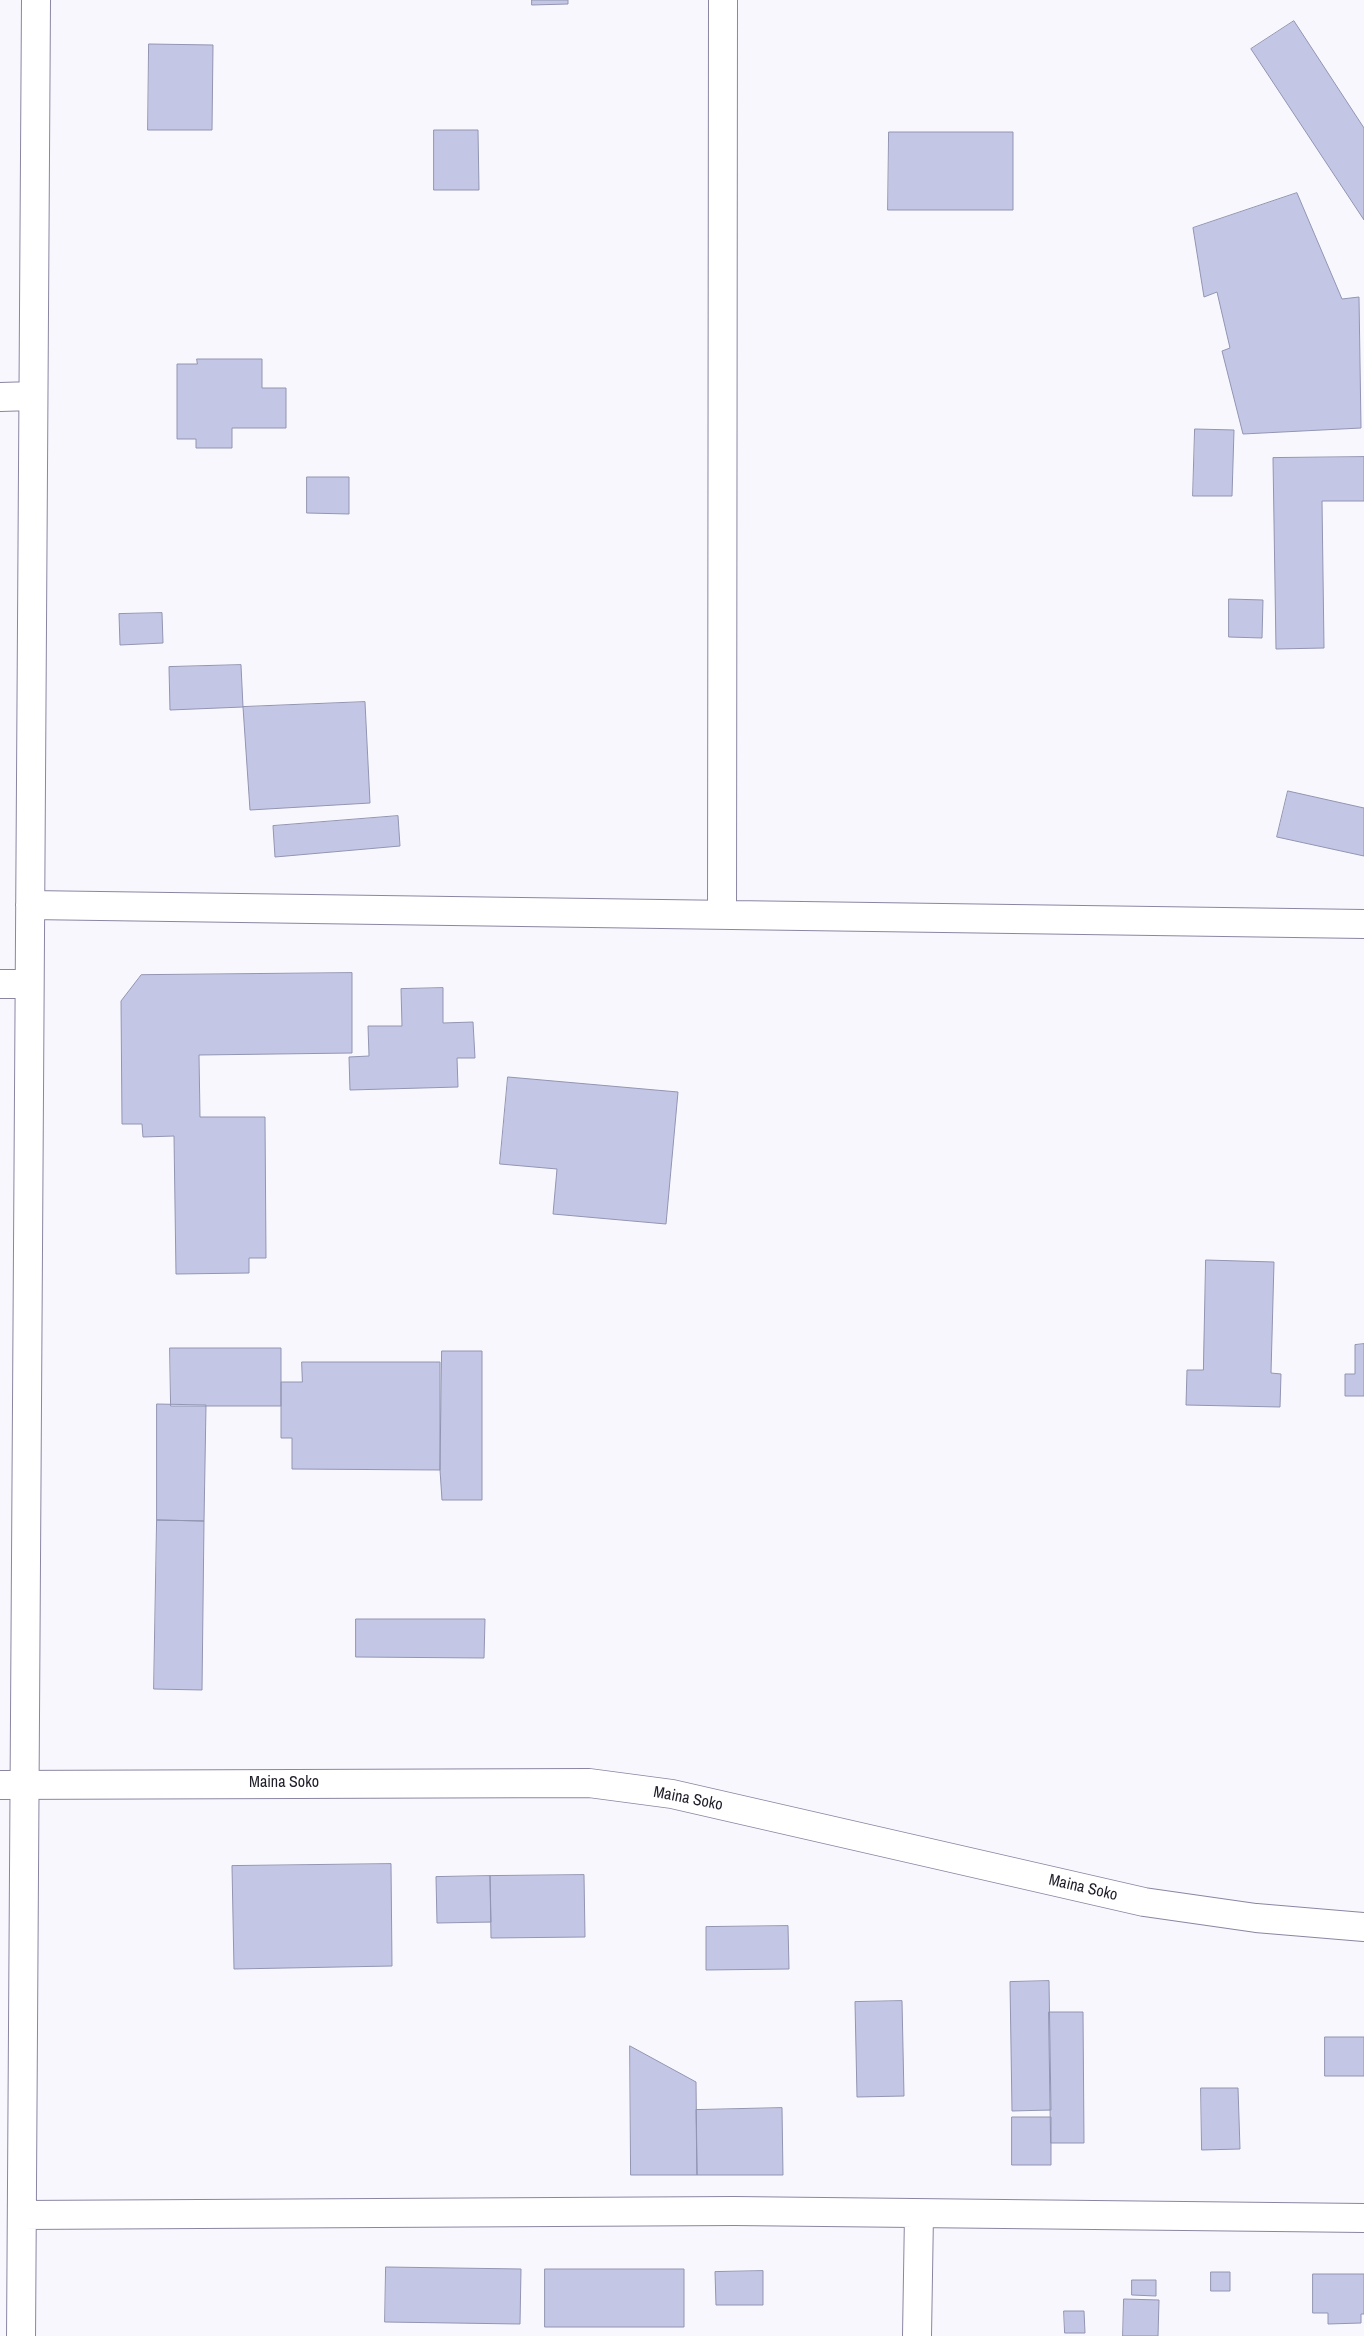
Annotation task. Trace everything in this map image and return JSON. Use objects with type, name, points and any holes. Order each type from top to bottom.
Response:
[{"type":"street","points":[[22,2336],[22,2216],[12,1785],[30,984],[36,0]]},
{"type":"street","points":[[722,0],[722,915]]},
{"type":"street","points":[[0,396],[33,396]]},
{"type":"street","points":[[30,905],[1364,924]]},
{"type":"street","points":[[0,984],[30,984]]},
{"type":"street","name":"Maina Soko","points":[[12,1785],[589,1783],[672,1794],[1144,1902],[1256,1918],[1364,1927]]},
{"type":"street","points":[[22,2216],[724,2211],[1364,2218]]},
{"type":"street","points":[[917,2336],[919,2214]]},
{"type":"building","points":[[532,0],[568,0],[568,4],[532,5]]},
{"type":"building","points":[[1294,21],[1364,128],[1364,220],[1251,49]]},
{"type":"building","points":[[149,44],[213,45],[212,130],[148,130]]},
{"type":"building","points":[[434,130],[478,130],[479,190],[434,190]]},
{"type":"building","points":[[889,132],[1013,132],[1013,210],[888,210]]},
{"type":"building","points":[[1297,193],[1342,299],[1359,297],[1361,428],[1243,434],[1222,351],[1230,348],[1217,292],[1204,297],[1193,228]]},
{"type":"building","points":[[197,359],[262,359],[262,388],[286,388],[286,428],[232,428],[232,448],[196,448],[196,439],[177,439],[177,364],[197,364]]},
{"type":"building","points":[[1195,429],[1234,430],[1232,496],[1193,496]]},
{"type":"building","points":[[1364,457],[1364,501],[1322,501],[1324,648],[1276,649],[1273,458]]},
{"type":"building","points":[[307,477],[349,477],[349,514],[307,513]]},
{"type":"building","points":[[1229,599],[1263,600],[1262,638],[1229,637]]},
{"type":"building","points":[[162,613],[163,643],[120,645],[119,614]]},
{"type":"building","points":[[241,665],[243,707],[170,710],[169,667]]},
{"type":"building","points":[[365,702],[370,803],[250,810],[243,707]]},
{"type":"building","points":[[1288,791],[1364,808],[1364,856],[1277,837]]},
{"type":"building","points":[[398,816],[400,846],[275,857],[273,826]]},
{"type":"building","points":[[352,973],[352,1053],[199,1055],[200,1117],[265,1117],[266,1258],[249,1258],[249,1273],[176,1274],[174,1136],[143,1137],[142,1124],[122,1124],[121,1001],[141,975]]},
{"type":"building","points":[[443,988],[443,1023],[473,1022],[475,1058],[457,1058],[458,1087],[350,1090],[349,1057],[369,1056],[368,1026],[402,1026],[401,989]]},
{"type":"building","points":[[508,1077],[678,1092],[666,1224],[553,1214],[557,1169],[500,1164]]},
{"type":"building","points":[[1206,1260],[1274,1262],[1271,1373],[1281,1374],[1280,1407],[1186,1405],[1187,1370],[1203,1370]]},
{"type":"building","points":[[1364,1344],[1364,1396],[1345,1396],[1345,1374],[1355,1374],[1355,1345]]},
{"type":"building","points":[[170,1348],[281,1348],[281,1406],[171,1406]]},
{"type":"building","points":[[442,1351],[482,1351],[482,1500],[442,1500],[440,1470]]},
{"type":"building","points":[[302,1362],[440,1362],[440,1470],[292,1469],[292,1438],[281,1438],[281,1382],[302,1382]]},
{"type":"building","points":[[157,1404],[206,1405],[204,1521],[157,1520]]},
{"type":"building","points":[[157,1520],[204,1521],[202,1690],[154,1689]]},
{"type":"building","points":[[356,1619],[485,1619],[484,1658],[356,1657]]},
{"type":"building","points":[[391,1864],[392,1966],[234,1969],[232,1866]]},
{"type":"building","points":[[584,1875],[585,1937],[491,1938],[490,1876]]},
{"type":"building","points":[[490,1876],[491,1922],[437,1923],[436,1877]]},
{"type":"building","points":[[788,1926],[789,1969],[706,1970],[706,1927]]},
{"type":"building","points":[[1049,1981],[1051,2110],[1012,2111],[1010,1982]]},
{"type":"building","points":[[902,2001],[904,2096],[857,2097],[855,2002]]},
{"type":"building","points":[[1049,2012],[1083,2012],[1084,2143],[1051,2143]]},
{"type":"building","points":[[1325,2037],[1364,2037],[1364,2076],[1325,2076]]},
{"type":"building","points":[[630,2046],[696,2082],[697,2175],[631,2175]]},
{"type":"building","points":[[1201,2088],[1238,2088],[1240,2149],[1202,2150]]},
{"type":"building","points":[[782,2108],[783,2175],[697,2175],[696,2110]]},
{"type":"building","points":[[1012,2117],[1051,2117],[1051,2165],[1012,2165]]},
{"type":"building","points":[[386,2267],[521,2269],[520,2324],[385,2322]]},
{"type":"building","points":[[545,2269],[684,2269],[684,2327],[545,2327]]},
{"type":"building","points":[[763,2271],[763,2305],[716,2305],[715,2272]]},
{"type":"building","points":[[1211,2272],[1230,2272],[1230,2291],[1211,2291]]},
{"type":"building","points":[[1313,2274],[1364,2274],[1364,2314],[1361,2314],[1361,2323],[1328,2324],[1328,2313],[1313,2313]]},
{"type":"building","points":[[1132,2280],[1156,2280],[1156,2296],[1132,2295]]},
{"type":"building","points":[[1124,2299],[1159,2300],[1158,2336],[1123,2336]]},
{"type":"building","points":[[1064,2311],[1084,2311],[1085,2333],[1065,2333]]}]
